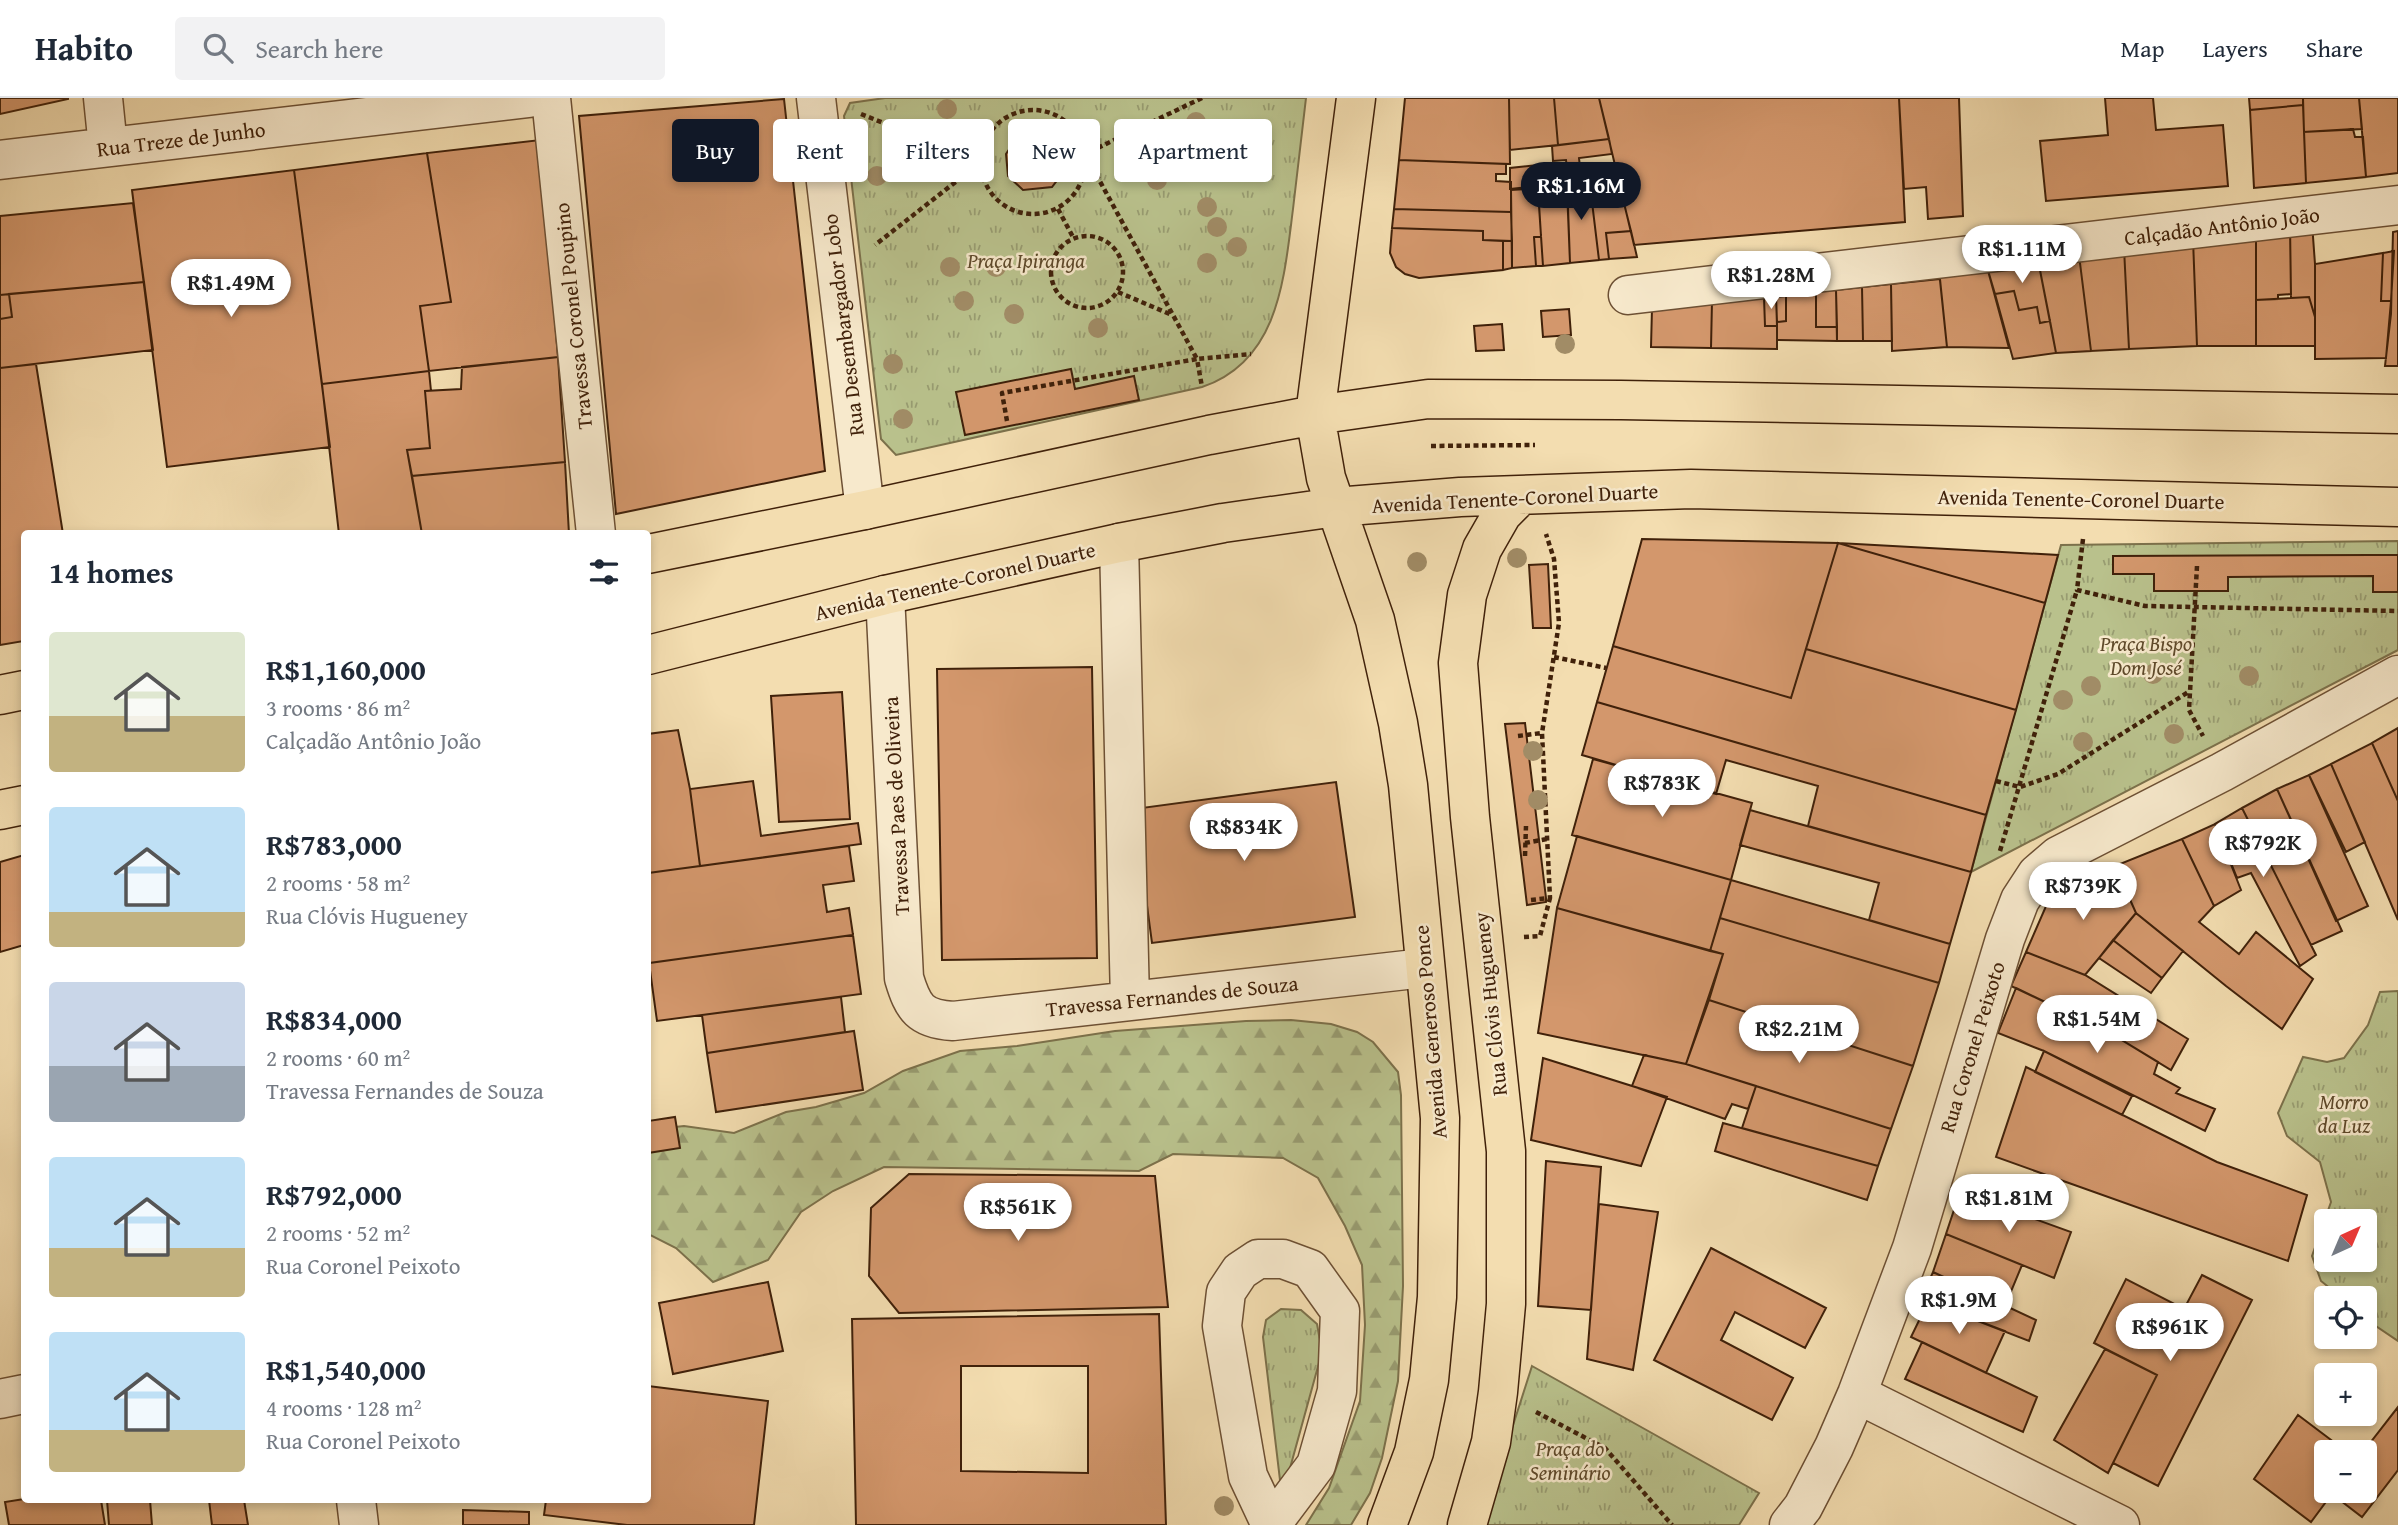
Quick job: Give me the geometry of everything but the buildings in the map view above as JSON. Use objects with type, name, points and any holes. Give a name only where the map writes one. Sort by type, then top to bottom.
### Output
[{"type":"main road","points":[[1315,415],[1356,98]]},
{"type":"main road","points":[[651,553],[1209,435],[1315,415],[1428,399],[1635,400],[2398,414]]},
{"type":"main road","name":"Avenida Generoso Ponce","points":[[1315,415],[1319,450],[1362,579],[1387,668],[1408,785],[1440,1118],[1437,1297],[1429,1380],[1414,1452],[1387,1525]]},
{"type":"main road","name":"Avenida Tenente-Coronel Duarte","points":[[651,654],[885,595],[1119,543],[1223,523],[1336,507],[1460,497],[1691,489],[2398,507]]},
{"type":"main road","name":"Rua Clóvis Hugueney","points":[[1467,1525],[1491,1442],[1497,1392],[1506,1304],[1506,1152],[1470,817],[1458,663],[1467,595],[1482,549],[1502,514],[1521,495]]},
{"type":"main road","points":[[0,695],[21,691]]},
{"type":"main road","points":[[0,810],[21,806]]},
{"type":"street","points":[[103,98],[108,147]]},
{"type":"street","name":"Rua Treze de Junho","points":[[0,160],[529,98]]},
{"type":"street","name":"Travessa Coronel Poupino","points":[[551,98],[596,530]]},
{"type":"street","name":"Rua Desembargador Lobo","points":[[816,98],[865,510]]},
{"type":"street","name":"Calçadão Antônio João","points":[[1628,295],[2398,205]]},
{"type":"street","points":[[1119,543],[1130,1001]]},
{"type":"street","name":"Travessa Paes de Oliveira","points":[[885,595],[904,978],[910,998],[921,1012]]},
{"type":"street","name":"Rua Coronel Peixoto","points":[[1789,1525],[1803,1507],[1828,1459],[1857,1394],[1912,1248],[2005,939],[2020,900],[2037,874],[2058,856],[2222,772],[2398,675]]},
{"type":"street","name":"Travessa Fernandes de Souza","points":[[921,1012],[934,1020],[953,1021],[1424,968]]},
{"type":"street","points":[[1258,1259],[1283,1259],[1310,1269],[1340,1311],[1338,1391],[1316,1465],[1271,1525],[1248,1476],[1222,1326],[1226,1292],[1240,1270],[1258,1259]]},
{"type":"street","points":[[1857,1394],[2120,1525]]},
{"type":"street","points":[[0,1399],[21,1395]]},
{"type":"street","points":[[356,1503],[359,1525]]},
{"type":"path","points":[[1100,146],[1202,98]]},
{"type":"path","points":[[994,127],[1007,117],[1023,111],[1042,110],[1061,119]]},
{"type":"path","points":[[859,114],[882,123]]},
{"type":"path","points":[[872,247],[955,182]]},
{"type":"path","points":[[985,182],[993,195],[1007,207],[1024,213],[1042,214],[1058,209],[1071,199],[1081,182]]},
{"type":"path","points":[[1099,182],[1196,359],[1202,387]]},
{"type":"path","points":[[1058,209],[1074,239]]},
{"type":"path","points":[[1090,236],[1113,247],[1120,257],[1123,269],[1123,281],[1118,292],[1109,302],[1098,307],[1086,309],[1065,301],[1052,282],[1053,259],[1059,249],[1074,239],[1090,236]]},
{"type":"path","points":[[1118,292],[1173,315]]},
{"type":"path","points":[[1007,421],[1002,393],[1196,359],[1251,354]]},
{"type":"path","points":[[1431,446],[1540,445]]},
{"type":"path","points":[[2020,900],[1998,857],[2077,590],[2088,499]]},
{"type":"path","points":[[1531,900],[1550,898],[1542,733],[1559,623],[1554,559],[1544,526]]},
{"type":"path","points":[[2197,566],[2189,710],[2222,772]]},
{"type":"path","points":[[2077,590],[2145,606],[2398,611]]},
{"type":"path","points":[[1553,657],[1606,668]]},
{"type":"path","points":[[1996,781],[2020,787],[2058,774],[2190,691]]},
{"type":"path","points":[[1518,736],[1542,733]]},
{"type":"path","points":[[1525,856],[1526,826]]},
{"type":"path","points":[[1525,843],[1547,839]]},
{"type":"path","points":[[1497,1392],[1605,1448],[1672,1525]]},
{"type":"green space","name":"Praça Ipiranga","points":[[885,98],[1306,98],[1286,263],[1273,314],[1262,338],[1247,358],[1228,375],[1202,387],[896,455],[881,439],[852,182],[868,182],[868,119],[844,119],[850,103]]},
{"type":"green space","name":"Praça Bispo Dom José","points":[[2398,541],[2398,650],[1971,872],[2061,545]]},
{"type":"green space","name":"Morro da Luz","points":[[2398,991],[2398,1341],[2377,1327],[2377,1286],[2327,1286],[2321,1281],[2318,1272],[2377,1272],[2377,1209],[2329,1209],[2331,1202],[2320,1162],[2287,1136],[2278,1113],[2303,1057],[2327,1062],[2344,1058],[2368,1025],[2380,992]]},
{"type":"green space","points":[[1291,1020],[1331,1024],[1357,1032],[1373,1042],[1398,1072],[1401,1095],[1403,1286],[1398,1381],[1382,1458],[1370,1493],[1351,1525],[1306,1525],[1329,1488],[1360,1401],[1365,1325],[1362,1265],[1345,1226],[1318,1178],[1283,1158],[1173,1154],[1139,1171],[884,1167],[833,1191],[801,1212],[768,1260],[713,1282],[676,1248],[651,1236],[651,1130],[684,1126],[734,1133],[786,1112],[816,1107],[864,1093],[903,1071],[960,1051],[1017,1046],[1115,1031]]},
{"type":"green space","points":[[1281,1309],[1301,1310],[1317,1324],[1322,1352],[1287,1479],[1280,1480],[1263,1337],[1266,1320]]},
{"type":"green space","name":"Praça do Seminário","points":[[1532,1366],[1759,1493],[1739,1525],[1481,1525]]}]
